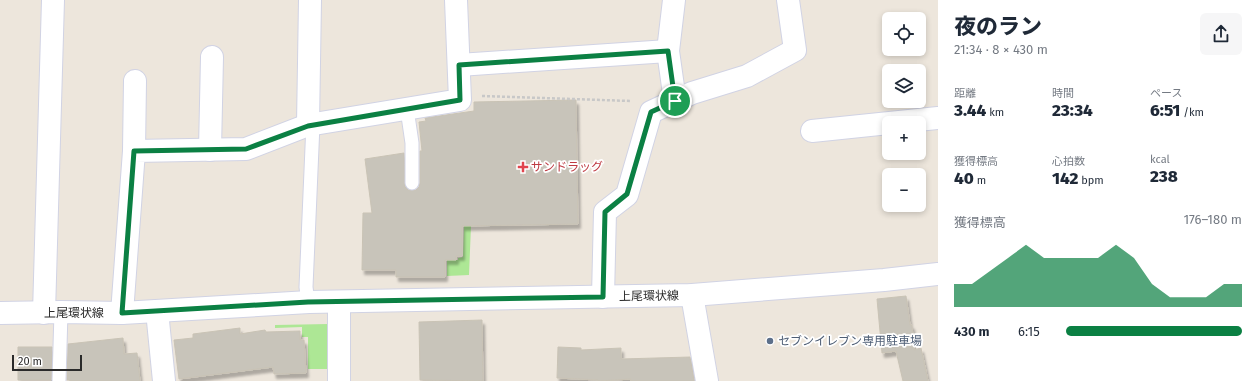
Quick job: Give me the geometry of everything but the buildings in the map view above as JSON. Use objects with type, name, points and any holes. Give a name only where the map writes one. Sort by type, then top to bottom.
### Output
[{"type":"street","points":[[52,312],[53,0]]},
{"type":"street","points":[[310,0],[311,125]]},
{"type":"street","points":[[134,151],[246,149],[311,125],[460,100],[456,0]]},
{"type":"street","points":[[666,105],[668,51],[674,0]]},
{"type":"street","points":[[603,297],[605,212],[627,194],[651,112],[692,93],[747,76],[794,50],[788,0]]},
{"type":"street","points":[[459,65],[668,51]]},
{"type":"street","points":[[210,150],[212,57]]},
{"type":"street","points":[[122,313],[134,151],[136,81]]},
{"type":"street","points":[[812,131],[938,118]]},
{"type":"street","name":"上尾環状線","points":[[0,313],[122,313],[308,302],[692,295],[884,280],[938,274]]},
{"type":"street","points":[[692,295],[707,381]]},
{"type":"street","points":[[339,302],[340,381]]},
{"type":"street","points":[[157,311],[164,381]]},
{"type":"lane","points":[[407,109],[412,143],[412,183]]},
{"type":"lane","points":[[308,302],[306,286],[311,125]]},
{"type":"lane","points":[[52,312],[59,381]]},
{"type":"path","points":[[460,96],[644,101],[666,105]]},
{"type":"green space","points":[[464,226],[471,226],[469,275],[447,276],[447,260],[458,260],[458,258],[463,257]]},
{"type":"green space","points":[[329,324],[329,369],[308,369],[308,337],[302,337],[302,327],[275,328],[275,325]]},
{"type":"place","name":"サンドラッグ","points":[[523,167]]},
{"type":"place","name":"セブンイレブン専用駐車場","points":[[770,341]]},
{"type":"route","points":[[668,51],[675,101],[651,112],[627,194],[605,212],[603,297],[308,302],[122,313],[134,151],[246,149],[308,126],[460,100],[459,65],[668,51]]}]
